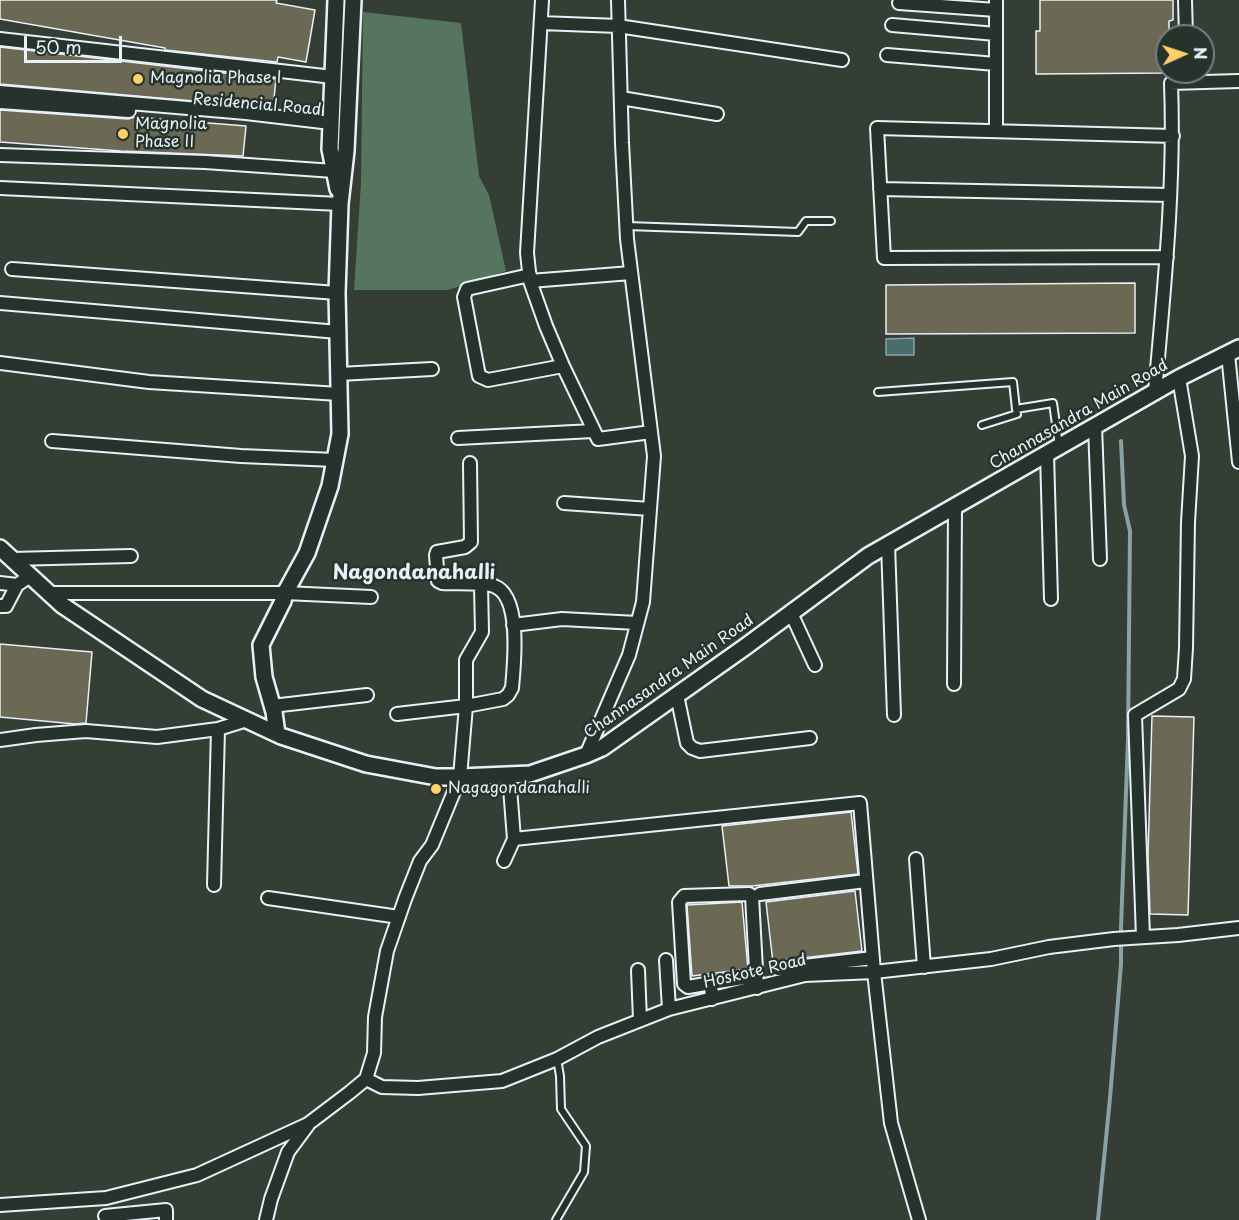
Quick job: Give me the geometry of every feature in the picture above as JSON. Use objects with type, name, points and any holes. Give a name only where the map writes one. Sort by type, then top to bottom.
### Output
[{"type":"street","points":[[336,0],[330,149],[340,204]]},
{"type":"street","points":[[277,734],[264,677],[261,645],[306,553],[330,486],[340,434],[337,293],[340,204],[346,151],[353,0]]},
{"type":"street","points":[[542,0],[527,253],[530,278],[563,366],[598,440],[651,432]]},
{"type":"street","points":[[586,755],[629,655],[643,602],[654,456],[627,226],[618,0]]},
{"type":"street","points":[[1185,0],[1186,24]]},
{"type":"street","points":[[899,3],[996,5],[996,131]]},
{"type":"street","points":[[541,23],[618,26],[842,60]]},
{"type":"street","points":[[892,25],[996,34]]},
{"type":"street","points":[[0,39],[333,77]]},
{"type":"street","points":[[887,55],[996,64]]},
{"type":"street","points":[[1215,79],[1239,79]]},
{"type":"street","points":[[1155,392],[1167,258],[1173,136],[1171,84]]},
{"type":"street","points":[[0,92],[246,113],[331,125]]},
{"type":"street","points":[[621,98],[717,114]]},
{"type":"street","name":"Residencial Road","points":[[0,102],[331,125]]},
{"type":"street","points":[[1167,258],[884,258],[877,128],[1173,136]]},
{"type":"street","points":[[0,155],[205,162],[334,171]]},
{"type":"street","points":[[0,188],[340,204]]},
{"type":"street","points":[[880,189],[1170,195]]},
{"type":"street","points":[[12,269],[337,293]]},
{"type":"street","points":[[563,366],[488,380],[479,376],[464,297],[467,289],[530,278],[631,273]]},
{"type":"street","points":[[0,303],[338,332]]},
{"type":"street","points":[[1234,351],[1239,462]]},
{"type":"street","name":"Channasandra Main Road","points":[[5,554],[62,605],[202,699],[277,734],[366,764],[436,777],[530,774],[602,748],[868,556],[1179,378],[1234,351]]},
{"type":"street","points":[[0,363],[116,379],[339,394]]},
{"type":"street","points":[[339,374],[432,369]]},
{"type":"street","points":[[1143,937],[1135,715],[1179,689],[1184,679],[1186,648],[1188,522],[1192,456],[1179,378]]},
{"type":"street","points":[[1095,426],[1100,559]]},
{"type":"street","points":[[458,438],[593,431]]},
{"type":"street","points":[[52,441],[241,456],[335,460]]},
{"type":"street","points":[[1051,599],[1053,450]]},
{"type":"street","points":[[397,714],[503,699],[512,688],[515,635],[508,599],[502,590],[494,586],[438,581],[437,552],[465,547],[471,542],[470,463]]},
{"type":"street","points":[[564,503],[650,509]]},
{"type":"street","points":[[954,684],[955,506]]},
{"type":"street","points":[[888,544],[894,715]]},
{"type":"street","points":[[5,554],[132,556]]},
{"type":"street","points":[[0,606],[6,606],[17,585],[30,576]]},
{"type":"street","points":[[0,583],[17,585]]},
{"type":"street","points":[[0,1205],[106,1198],[197,1175],[309,1124],[350,1094],[366,1079],[374,1053],[375,1017],[387,951],[420,861],[432,845],[460,777],[466,706],[466,658],[479,638],[482,628],[481,585]]},
{"type":"street","points":[[49,593],[285,593],[371,597]]},
{"type":"street","points":[[792,613],[815,665]]},
{"type":"street","points":[[513,625],[562,620],[637,623]]},
{"type":"street","points":[[272,706],[367,695]]},
{"type":"street","points":[[677,695],[687,743],[692,748],[700,750],[810,738]]},
{"type":"street","points":[[0,740],[87,730],[157,737],[218,729],[247,720]]},
{"type":"street","points":[[214,885],[218,729]]},
{"type":"street","points":[[504,861],[514,839],[509,775]]},
{"type":"street","points":[[514,839],[860,803],[874,972],[891,1123],[919,1220]]},
{"type":"street","points":[[916,859],[924,967]]},
{"type":"street","points":[[760,894],[866,881]]},
{"type":"street","points":[[749,894],[752,896],[757,982],[711,983],[688,987],[684,984],[679,902],[684,896],[749,894]]},
{"type":"street","points":[[268,898],[399,916]]},
{"type":"street","name":"Hoskote Road","points":[[366,1079],[382,1088],[418,1088],[502,1081],[557,1059],[598,1037],[640,1020],[669,1009],[712,999],[757,982],[805,975],[924,967],[992,959],[1049,947],[1239,928]]},
{"type":"street","points":[[778,969],[873,958]]},
{"type":"street","points":[[666,960],[669,1009]]},
{"type":"street","points":[[638,970],[640,1020]]},
{"type":"street","points":[[711,983],[712,999]]},
{"type":"street","points":[[266,1220],[288,1152],[309,1124]]},
{"type":"street","points":[[106,1198],[105,1218],[166,1210],[166,1220]]},
{"type":"lane","points":[[627,226],[798,232],[806,221],[831,221]]},
{"type":"lane","points":[[878,392],[1013,382],[1017,414],[982,425]]},
{"type":"lane","points":[[1016,408],[1053,403],[1053,450]]},
{"type":"lane","points":[[556,1220],[584,1172],[586,1146],[561,1109],[557,1059]]},
{"type":"green space","points":[[363,12],[461,23],[479,176],[489,195],[506,271],[448,290],[354,290],[361,183]]},
{"type":"water","points":[[914,338],[914,355],[886,355],[886,339]]},
{"type":"building","points":[[0,0],[277,0],[276,3],[315,10],[306,62],[278,57],[277,62],[165,50],[165,48],[0,19]]},
{"type":"building","points":[[1040,0],[1173,0],[1173,20],[1169,21],[1169,24],[1155,24],[1155,73],[1036,74],[1036,31],[1040,31]]},
{"type":"building","name":"Magnolia Phase I","points":[[0,47],[276,79],[273,108],[0,84]]},
{"type":"building","name":"Magnolia Phase II","points":[[0,110],[246,126],[243,156],[121,151],[0,142]]},
{"type":"building","points":[[1135,283],[1135,333],[886,334],[886,285]]},
{"type":"building","points":[[0,644],[92,652],[86,723],[0,717]]},
{"type":"building","points":[[1152,716],[1194,717],[1188,915],[1150,914],[1148,855]]},
{"type":"building","points":[[851,812],[858,874],[752,886],[729,886],[722,826]]},
{"type":"building","points":[[855,891],[862,951],[773,963],[766,902]]},
{"type":"building","points":[[742,902],[748,969],[692,976],[687,905]]},
{"type":"waterway","points":[[1098,1220],[1121,964],[1128,739],[1130,531],[1124,505],[1121,441]]},
{"type":"place","name":"Magnolia Phase I","points":[[138,79]]},
{"type":"place","name":"Magnolia Phase II","points":[[123,134]]},
{"type":"place","name":"Nagagondanahalli","points":[[436,789]]},
{"type":"district","name":"Nagondanahalli","points":[[414,573]]}]
